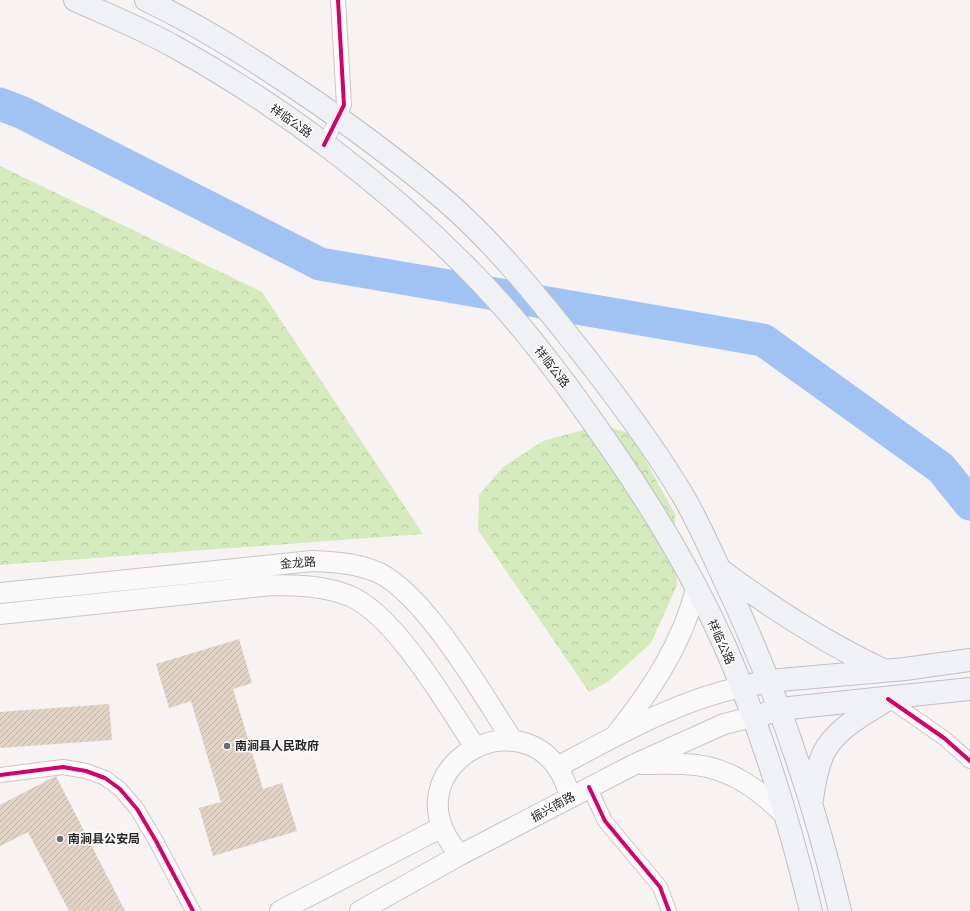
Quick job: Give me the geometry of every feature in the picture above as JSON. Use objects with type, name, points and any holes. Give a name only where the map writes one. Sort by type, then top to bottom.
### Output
[{"type":"highway","name":"祥临公路","points":[[75,0],[174,46],[258,98],[324,145],[378,187],[420,223],[486,288],[568,386],[644,497],[685,567],[724,643],[772,770],[798,860],[810,911]]},
{"type":"highway","points":[[146,0],[188,20],[275,74],[339,118],[397,161],[448,203],[499,254],[569,336],[617,400],[682,494],[719,568],[749,632],[799,761],[826,853],[840,911]]},
{"type":"highway","points":[[719,568],[762,601],[796,623],[855,657],[884,671]]},
{"type":"highway","points":[[741,687],[769,681],[884,671],[970,660]]},
{"type":"highway","points":[[752,717],[780,709],[888,699],[970,689]]},
{"type":"highway","points":[[811,802],[819,765],[829,744],[846,727],[888,699]]},
{"type":"main road","name":"金龙路","points":[[0,593],[312,561],[340,563],[373,570],[390,580],[425,613],[513,741]]},
{"type":"main road","name":"金龙路","points":[[0,614],[272,585],[315,586],[337,592],[351,597],[370,610],[402,642],[418,662],[475,747]]},
{"type":"main road","points":[[614,737],[646,696],[670,657],[683,630],[696,589]]},
{"type":"main road","points":[[557,767],[614,737],[711,694],[741,687]]},
{"type":"main road","name":"振兴南路","points":[[360,911],[460,855],[525,823],[570,797],[635,764],[724,724],[752,717]]},
{"type":"main road","points":[[460,855],[451,846],[442,828],[438,810],[442,784],[455,762],[475,747],[489,742],[513,741],[529,745],[541,752],[557,767],[566,784],[570,797]]},
{"type":"main road","points":[[635,764],[696,764],[723,771],[755,788],[785,815]]},
{"type":"main road","points":[[280,911],[442,828]]},
{"type":"street","points":[[324,145],[339,118],[344,105],[338,0]]},
{"type":"street","points":[[888,699],[944,738],[970,761]]},
{"type":"street","points":[[0,775],[63,767],[86,771],[104,778],[120,789],[136,809],[156,842],[192,911]]},
{"type":"street","points":[[589,787],[605,821],[660,888],[669,911]]},
{"type":"green space","points":[[0,166],[262,292],[423,534],[0,565]]},
{"type":"green space","points":[[601,425],[631,434],[675,514],[677,585],[651,643],[609,681],[589,692],[478,530],[479,495],[503,467],[543,441]]},
{"type":"building","name":"南涧县人民政府","points":[[239,639],[252,683],[233,689],[263,789],[282,783],[297,831],[213,856],[199,808],[221,802],[191,701],[169,708],[156,664]]},
{"type":"building","points":[[109,704],[112,740],[0,748],[0,712]]},
{"type":"building","name":"南涧县公安局","points":[[56,776],[125,911],[69,911],[28,832],[0,846],[0,805]]},
{"type":"waterway","points":[[0,104],[23,113],[320,264],[763,340],[941,468],[970,504]]},
{"type":"cycle path","points":[[324,145],[344,105],[338,0]]},
{"type":"cycle path","points":[[888,699],[944,738],[970,761]]},
{"type":"cycle path","points":[[0,775],[63,767],[86,771],[105,778],[120,789],[137,809],[156,841],[193,911]]},
{"type":"cycle path","points":[[589,787],[605,821],[660,887],[669,911]]},
{"type":"place","name":"南涧县人民政府","points":[[227,746]]},
{"type":"place","name":"南涧县公安局","points":[[60,839]]}]
